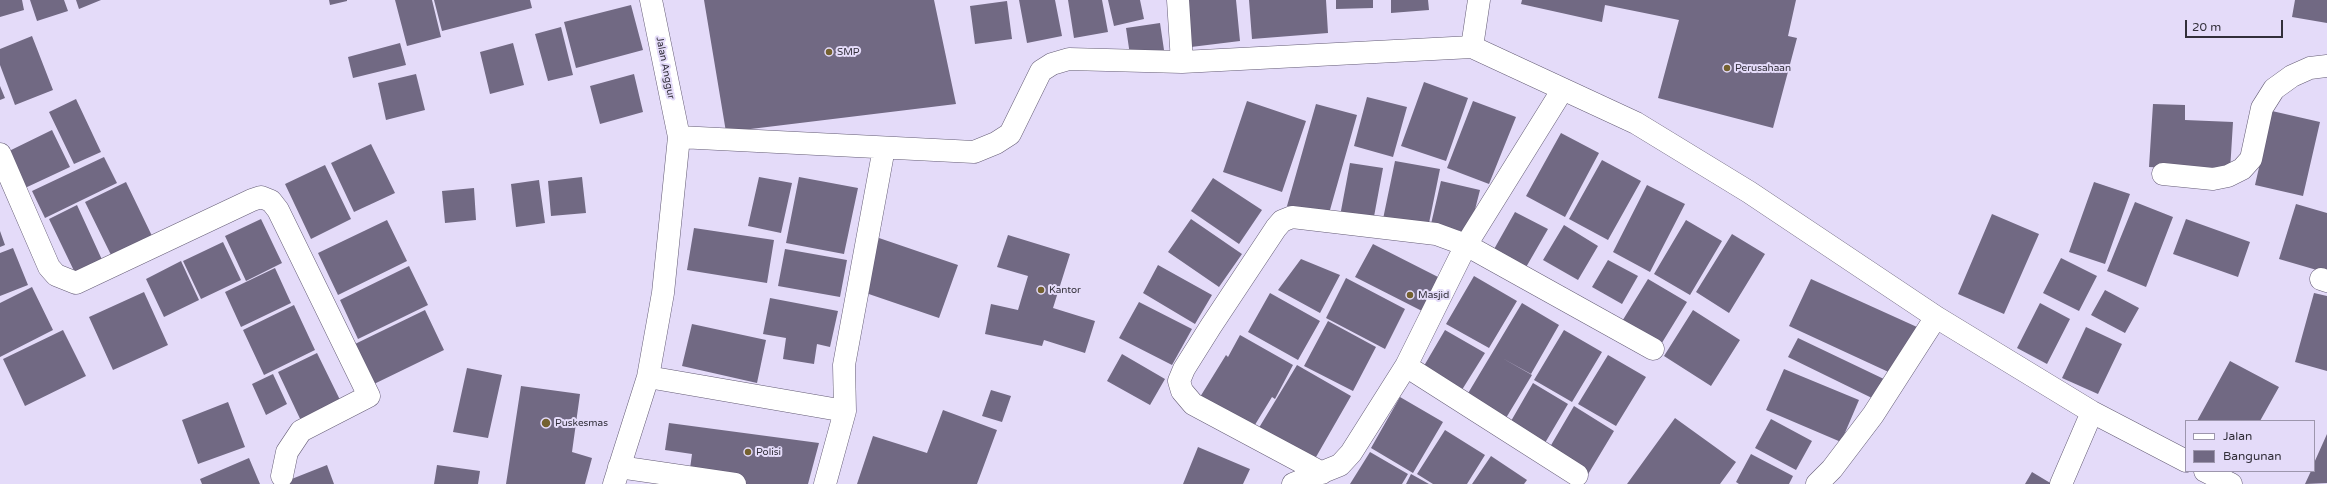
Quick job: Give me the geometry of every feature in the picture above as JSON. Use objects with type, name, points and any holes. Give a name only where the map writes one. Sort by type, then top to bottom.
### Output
[{"type":"street","name":"Jalan Anggur","points":[[616,475],[648,377],[663,293],[678,137],[651,0]]},
{"type":"street","points":[[1178,0],[1182,62]]},
{"type":"street","points":[[1472,47],[1480,0]]},
{"type":"street","points":[[678,137],[974,152],[996,143],[1010,134],[1041,71],[1052,64],[1068,59],[1182,62],[1472,47],[1636,123],[1749,192],[1936,317],[2092,412],[2185,460]]},
{"type":"street","points":[[2163,174],[2213,178],[2228,176],[2242,169],[2251,159],[2262,108],[2274,88],[2292,76],[2310,68],[2327,66]]},
{"type":"street","points":[[1563,89],[1466,245],[1406,366],[1351,453],[1340,465],[1312,479],[1193,404],[1182,391],[1179,381],[1184,369],[1211,326],[1276,228],[1292,217],[1413,229],[1436,234],[1466,245],[1653,349]]},
{"type":"street","points":[[825,484],[845,411],[844,365],[884,148]]},
{"type":"street","points":[[0,154],[49,267],[56,275],[76,283],[92,278],[252,200],[261,197],[270,202],[278,210],[369,396],[301,431],[287,452],[282,476]]},
{"type":"street","points":[[1817,484],[1832,469],[1873,415],[1936,317]]},
{"type":"street","points":[[1406,366],[1577,475]]},
{"type":"street","points":[[648,377],[845,411]]},
{"type":"street","points":[[2061,484],[2092,412]]},
{"type":"street","points":[[2207,472],[2231,484]]},
{"type":"street","points":[[616,475],[735,484]]},
{"type":"building","points":[[0,0],[22,0],[24,10],[0,17]]},
{"type":"building","points":[[30,0],[64,0],[68,11],[37,21]]},
{"type":"building","points":[[76,0],[101,0],[79,9]]},
{"type":"building","points":[[329,0],[347,0],[347,1],[330,5]]},
{"type":"building","points":[[395,0],[432,0],[441,37],[407,46]]},
{"type":"building","points":[[434,0],[530,0],[532,8],[442,31]]},
{"type":"building","name":"SMP","points":[[704,0],[934,0],[956,104],[726,132]]},
{"type":"building","points":[[1019,0],[1055,0],[1062,36],[1027,43]]},
{"type":"building","points":[[1068,0],[1102,0],[1108,32],[1074,38]]},
{"type":"building","points":[[1108,0],[1140,0],[1144,19],[1114,26]]},
{"type":"building","points":[[1186,0],[1236,0],[1240,41],[1191,47]]},
{"type":"building","points":[[1249,0],[1326,0],[1328,33],[1252,39]]},
{"type":"building","points":[[1336,0],[1373,0],[1373,8],[1336,9]]},
{"type":"building","points":[[1391,0],[1428,0],[1429,10],[1391,13]]},
{"type":"building","name":"Perusahaan","points":[[1522,0],[1796,0],[1788,36],[1797,38],[1773,128],[1658,98],[1679,20],[1605,5],[1602,22],[1521,4]]},
{"type":"building","points":[[2295,0],[2327,0],[2327,23],[2292,17]]},
{"type":"building","points":[[1007,1],[1012,39],[975,44],[970,6]]},
{"type":"building","points":[[631,5],[643,50],[576,68],[564,22]]},
{"type":"building","points":[[1160,23],[1164,50],[1130,55],[1126,28]]},
{"type":"building","points":[[561,27],[573,75],[548,81],[535,34]]},
{"type":"building","points":[[32,36],[53,90],[15,105],[0,65],[0,49]]},
{"type":"building","points":[[400,43],[406,65],[353,78],[348,57]]},
{"type":"building","points":[[513,43],[524,85],[490,94],[480,52]]},
{"type":"building","points":[[416,74],[425,110],[386,120],[378,83]]},
{"type":"building","points":[[634,74],[643,112],[600,124],[590,86]]},
{"type":"building","points":[[1424,82],[1468,98],[1446,161],[1401,146]]},
{"type":"building","points":[[0,86],[5,98],[0,100]]},
{"type":"building","points":[[1367,97],[1407,107],[1393,157],[1354,146]]},
{"type":"building","points":[[76,99],[101,152],[74,164],[49,112]]},
{"type":"building","points":[[1247,101],[1306,121],[1282,192],[1223,172]]},
{"type":"building","points":[[1473,101],[1516,117],[1489,184],[1447,168]]},
{"type":"building","points":[[1316,104],[1357,115],[1328,217],[1287,206]]},
{"type":"building","points":[[2153,104],[2185,105],[2185,120],[2233,122],[2230,171],[2149,167]]},
{"type":"building","points":[[2272,111],[2320,122],[2303,196],[2255,185]]},
{"type":"building","points":[[52,130],[70,167],[25,188],[7,152]]},
{"type":"building","points":[[1561,133],[1599,153],[1565,217],[1526,196]]},
{"type":"building","points":[[371,144],[395,193],[354,212],[331,163]]},
{"type":"building","points":[[104,157],[117,183],[45,218],[32,191]]},
{"type":"building","points":[[1602,160],[1641,181],[1608,240],[1569,219]]},
{"type":"building","points":[[1395,161],[1440,169],[1428,228],[1383,219]]},
{"type":"building","points":[[1350,163],[1383,168],[1373,222],[1340,216]]},
{"type":"building","points":[[325,165],[351,219],[311,239],[285,184]]},
{"type":"building","points":[[582,177],[586,213],[551,216],[548,181]]},
{"type":"building","points":[[759,177],[792,183],[781,233],[748,226]]},
{"type":"building","points":[[799,177],[858,188],[844,254],[786,243]]},
{"type":"building","points":[[1213,178],[1262,210],[1239,244],[1191,211]]},
{"type":"building","points":[[539,180],[545,223],[516,227],[511,184]]},
{"type":"building","points":[[1441,181],[1480,190],[1469,233],[1431,224]]},
{"type":"building","points":[[126,182],[153,238],[112,257],[85,202]]},
{"type":"building","points":[[2094,182],[2130,194],[2105,264],[2069,252]]},
{"type":"building","points":[[1647,185],[1685,204],[1650,272],[1613,252]]},
{"type":"building","points":[[474,188],[476,220],[445,223],[442,191]]},
{"type":"building","points":[[2135,202],[2173,217],[2146,287],[2107,271]]},
{"type":"building","points":[[2296,204],[2327,213],[2327,273],[2279,259]]},
{"type":"building","points":[[77,205],[104,264],[77,277],[49,219]]},
{"type":"building","points":[[1515,212],[1548,229],[1525,269],[1493,251]]},
{"type":"building","points":[[1992,214],[2039,234],[2004,314],[1958,294]]},
{"type":"building","points":[[261,219],[282,263],[246,281],[225,236]]},
{"type":"building","points":[[1191,219],[1242,254],[1219,287],[1168,252]]},
{"type":"building","points":[[2186,219],[2250,242],[2238,277],[2173,254]]},
{"type":"building","points":[[387,220],[407,261],[338,295],[318,253]]},
{"type":"building","points":[[1686,220],[1722,241],[1690,295],[1654,274]]},
{"type":"building","points":[[1564,225],[1598,246],[1578,280],[1543,260]]},
{"type":"building","points":[[694,228],[774,240],[767,283],[687,270]]},
{"type":"building","points":[[0,231],[5,245],[0,247]]},
{"type":"building","points":[[1732,234],[1765,254],[1729,313],[1696,292]]},
{"type":"building","name":"Kantor","points":[[1008,235],[1070,254],[1053,308],[1095,321],[1085,353],[1044,340],[1042,346],[985,334],[991,304],[1018,310],[1028,276],[997,267]]},
{"type":"building","points":[[879,238],[958,265],[939,318],[860,291]]},
{"type":"building","points":[[223,242],[241,280],[201,299],[183,261]]},
{"type":"building","name":"Masjid","points":[[1373,244],[1440,278],[1422,311],[1355,277]]},
{"type":"building","points":[[13,248],[28,285],[0,296],[0,253]]},
{"type":"building","points":[[785,249],[847,260],[840,297],[778,286]]},
{"type":"building","points":[[2061,258],[2097,276],[2079,311],[2043,293]]},
{"type":"building","points":[[1301,259],[1340,275],[1320,313],[1278,290]]},
{"type":"building","points":[[1608,260],[1638,276],[1622,304],[1592,287]]},
{"type":"building","points":[[181,261],[199,300],[164,317],[146,279]]},
{"type":"building","points":[[1158,265],[1212,295],[1195,324],[1143,293]]},
{"type":"building","points":[[409,266],[428,305],[358,339],[340,300]]},
{"type":"building","points":[[275,268],[291,303],[241,327],[225,292]]},
{"type":"building","points":[[1474,276],[1517,301],[1489,348],[1446,324]]},
{"type":"building","points":[[1346,278],[1405,309],[1385,349],[1326,318]]},
{"type":"building","points":[[1648,279],[1687,302],[1660,346],[1621,323]]},
{"type":"building","points":[[1811,279],[1917,327],[1895,375],[1789,326]]},
{"type":"building","points":[[32,287],[53,330],[0,357],[0,303]]},
{"type":"building","points":[[2105,290],[2139,308],[2125,333],[2091,315]]},
{"type":"building","points":[[144,292],[168,345],[113,370],[89,317]]},
{"type":"building","points":[[1270,293],[1320,321],[1298,360],[1248,332]]},
{"type":"building","points":[[2314,293],[2327,296],[2327,371],[2295,362]]},
{"type":"building","points":[[770,298],[838,311],[830,347],[817,344],[814,364],[783,359],[786,338],[763,334]]},
{"type":"building","points":[[1139,302],[1192,329],[1172,365],[1119,338]]},
{"type":"building","points":[[1522,303],[1559,325],[1531,374],[1502,358],[1532,375],[1503,423],[1464,400]]},
{"type":"building","points":[[2040,303],[2070,319],[2047,364],[2017,348]]},
{"type":"building","points":[[294,305],[315,350],[264,375],[243,330]]},
{"type":"building","points":[[425,310],[444,350],[374,384],[355,344]]},
{"type":"building","points":[[1693,310],[1740,340],[1711,386],[1664,356]]},
{"type":"building","points":[[1328,321],[1376,347],[1353,391],[1304,366]]},
{"type":"building","points":[[692,324],[766,340],[757,383],[682,366]]},
{"type":"building","points":[[2086,327],[2122,344],[2098,394],[2062,378]]},
{"type":"building","points":[[63,330],[86,376],[25,406],[3,359]]},
{"type":"building","points":[[1445,330],[1485,353],[1460,393],[1421,371]]},
{"type":"building","points":[[1564,330],[1602,352],[1572,402],[1534,380]]},
{"type":"building","points":[[1240,335],[1293,365],[1275,399],[1272,397],[1253,428],[1200,397],[1226,355],[1228,357]]},
{"type":"building","points":[[1798,338],[1886,380],[1876,400],[1788,357]]},
{"type":"building","points":[[317,353],[343,406],[303,425],[278,372]]},
{"type":"building","points":[[1122,354],[1165,379],[1150,405],[1107,381]]},
{"type":"building","points":[[1608,355],[1646,377],[1616,426],[1578,404]]},
{"type":"building","points":[[2230,361],[2279,387],[2261,420],[2198,420]]},
{"type":"building","points":[[1297,365],[1351,396],[1312,464],[1257,431]]},
{"type":"building","points":[[467,368],[502,375],[488,438],[453,432]]},
{"type":"building","points":[[1784,369],[1859,400],[1841,442],[1766,410]]},
{"type":"building","points":[[273,374],[287,404],[266,415],[252,384]]},
{"type":"building","points":[[1533,383],[1568,404],[1542,448],[1507,428]]},
{"type":"building","name":"Puskesmas","points":[[521,386],[580,394],[572,452],[592,458],[585,484],[506,484]]},
{"type":"building","points":[[991,390],[1011,396],[1002,422],[982,416]]},
{"type":"building","points":[[1400,397],[1443,422],[1413,473],[1371,448]]},
{"type":"building","points":[[228,402],[245,447],[198,464],[182,420]]},
{"type":"building","points":[[1574,406],[1614,431],[1587,476],[1547,452]]},
{"type":"building","points":[[943,410],[997,430],[977,484],[857,484],[873,436],[927,453]]},
{"type":"building","points":[[1675,418],[1736,462],[1720,484],[1627,484]]},
{"type":"building","points":[[1771,419],[1812,441],[1796,470],[1755,448]]},
{"type":"building","name":"Polisi","points":[[669,423],[819,443],[808,484],[739,484],[689,476],[692,454],[665,450]]},
{"type":"building","points":[[1445,430],[1485,455],[1467,484],[1433,484],[1417,474]]},
{"type":"building","points":[[2327,434],[2327,483],[2305,484],[2311,472],[2315,472],[2315,461]]},
{"type":"building","points":[[1198,447],[1250,469],[1243,484],[1183,484]]},
{"type":"building","points":[[1370,452],[1408,474],[1402,484],[1350,484]]},
{"type":"building","points":[[1751,454],[1793,476],[1789,484],[1739,484],[1736,482]]},
{"type":"building","points":[[1491,456],[1527,480],[1524,484],[1472,484]]},
{"type":"building","points":[[249,458],[260,484],[202,484],[200,479]]},
{"type":"building","points":[[327,465],[334,484],[279,484]]},
{"type":"building","points":[[437,465],[480,471],[478,484],[434,484]]},
{"type":"building","points":[[2032,472],[2052,484],[2025,484]]},
{"type":"building","points":[[1411,474],[1429,484],[1406,484]]},
{"type":"place","name":"SMP","points":[[829,52]]},
{"type":"place","name":"Perusahaan","points":[[1727,68]]},
{"type":"place","name":"Kantor","points":[[1041,290]]},
{"type":"place","name":"Masjid","points":[[1410,295]]},
{"type":"place","name":"Puskesmas","points":[[546,423]]},
{"type":"place","name":"Polisi","points":[[748,452]]}]
